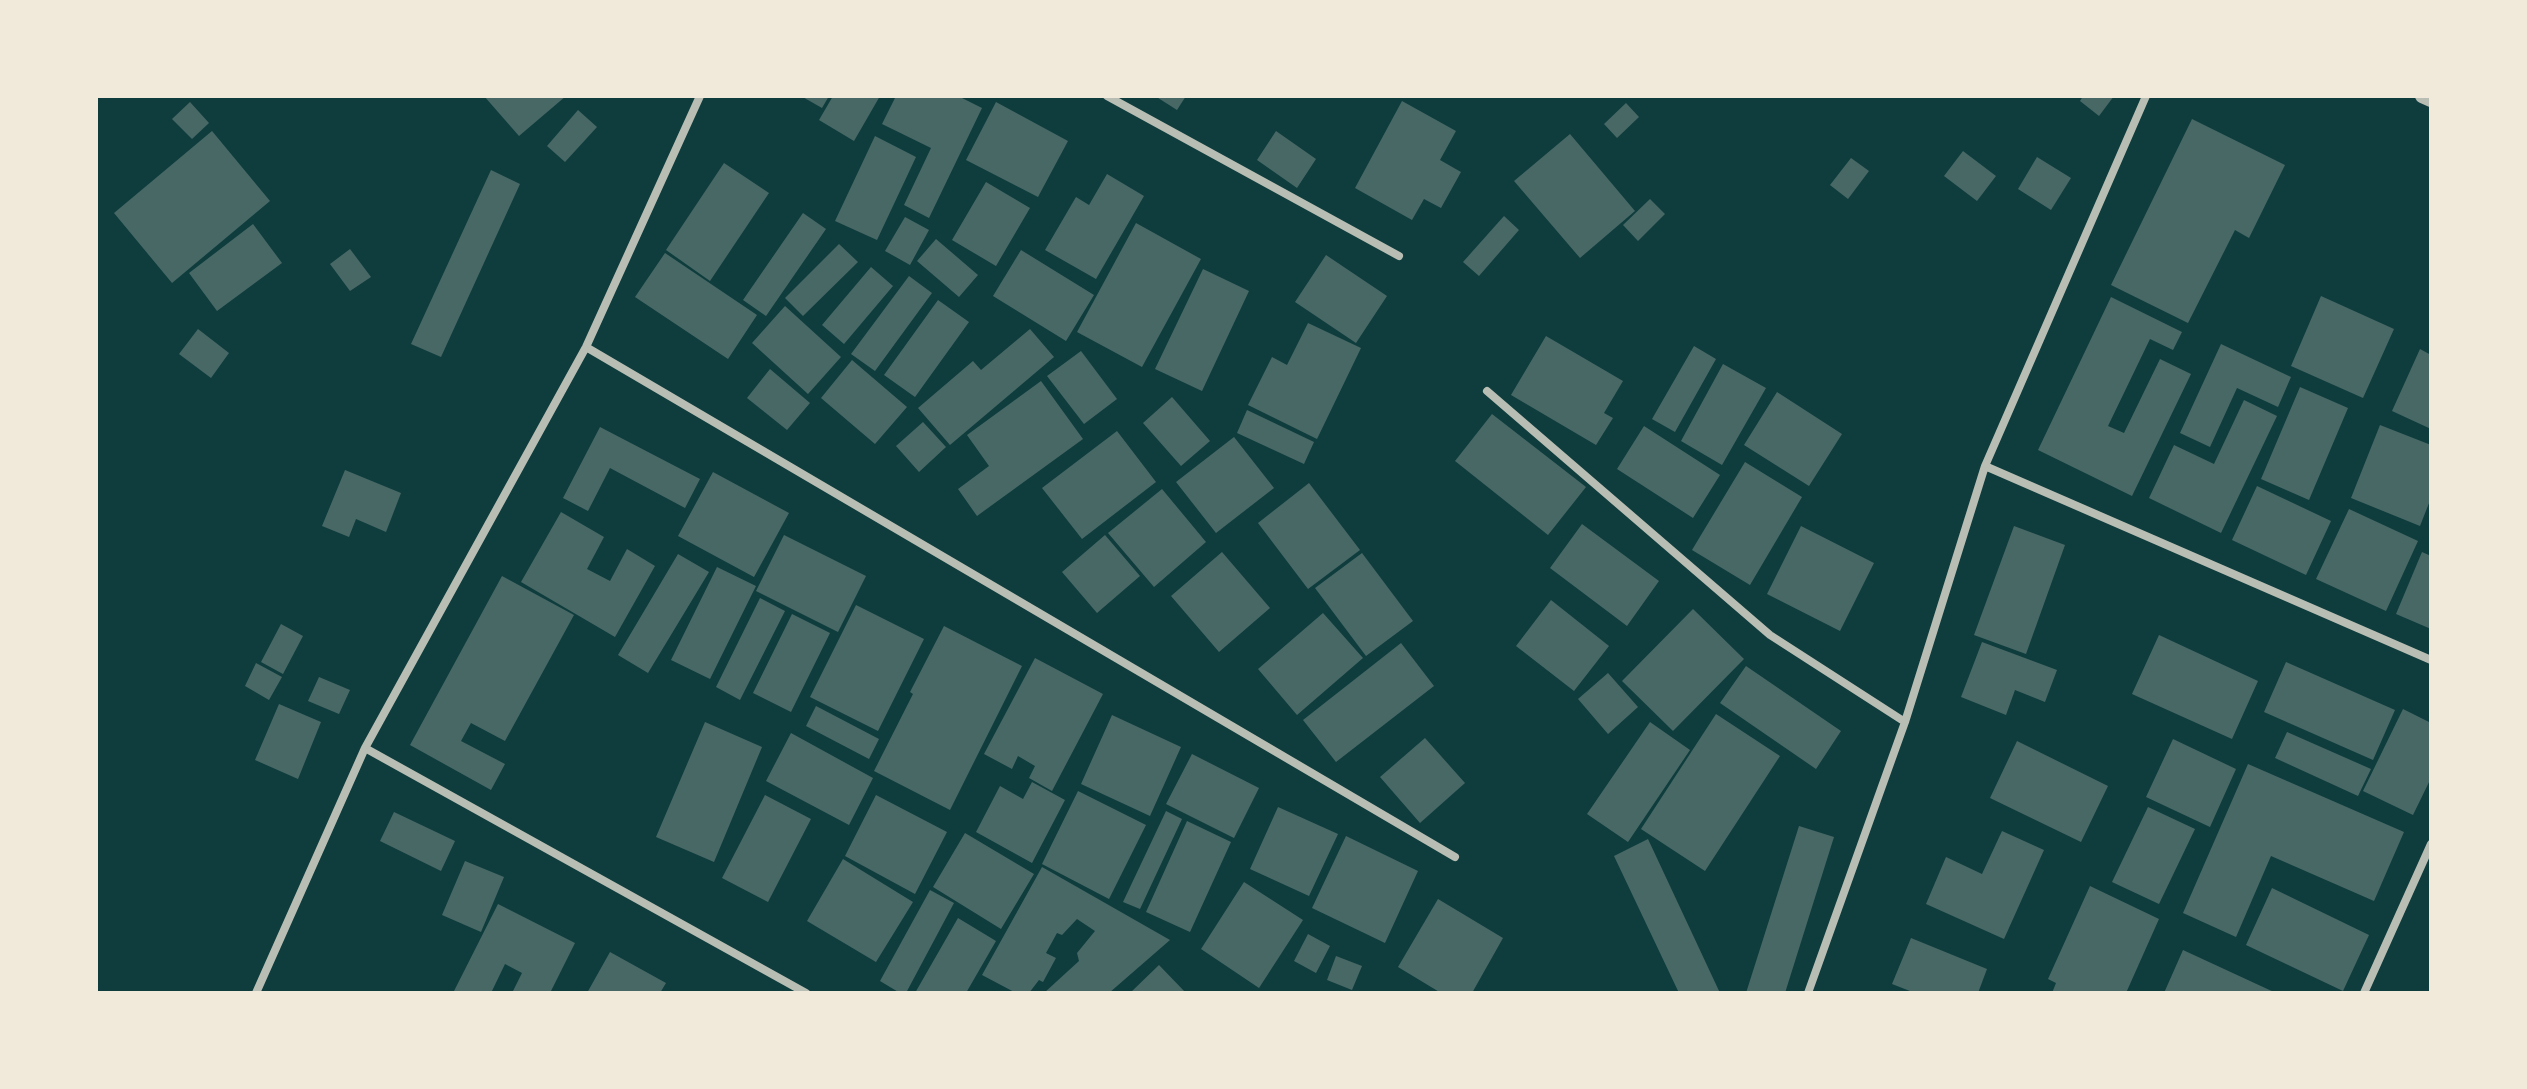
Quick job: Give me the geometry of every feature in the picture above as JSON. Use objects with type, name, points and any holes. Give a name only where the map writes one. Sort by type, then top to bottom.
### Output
[{"type":"street","points":[[256,993],[365,748],[586,347],[700,96]]},
{"type":"street","points":[[1107,96],[1399,256]]},
{"type":"street","points":[[1808,993],[1905,722],[1985,466],[2146,96]]},
{"type":"street","points":[[2422,96],[2431,100]]},
{"type":"street","points":[[586,347],[1455,857]]},
{"type":"street","points":[[1487,391],[1770,635],[1905,722]]},
{"type":"street","points":[[1985,466],[2431,660]]},
{"type":"street","points":[[365,748],[806,993]]},
{"type":"street","points":[[2364,993],[2431,844]]},
{"type":"building","points":[[484,96],[566,96],[519,136]]},
{"type":"building","points":[[801,96],[829,96],[822,108]]},
{"type":"building","points":[[833,96],[880,96],[854,141],[819,120]]},
{"type":"building","points":[[896,96],[958,96],[982,108],[929,218],[904,205],[931,148],[882,124]]},
{"type":"building","points":[[1155,96],[1186,96],[1177,110]]},
{"type":"building","points":[[2083,96],[2114,96],[2099,116],[2080,101]]},
{"type":"building","points":[[1402,101],[1456,131],[1440,160],[1461,172],[1441,208],[1424,199],[1412,220],[1355,188]]},
{"type":"building","points":[[190,102],[209,123],[192,139],[172,119]]},
{"type":"building","points":[[996,102],[1068,141],[1038,197],[966,160]]},
{"type":"building","points":[[1626,103],[1639,117],[1617,138],[1604,124]]},
{"type":"building","points":[[578,110],[597,127],[565,162],[547,146]]},
{"type":"building","points":[[2192,119],[2285,165],[2249,238],[2235,230],[2188,323],[2111,285]]},
{"type":"building","points":[[212,131],[270,201],[172,283],[114,213]]},
{"type":"building","points":[[1276,131],[1316,159],[1297,188],[1257,160]]},
{"type":"building","points":[[1570,134],[1635,211],[1580,258],[1514,181]]},
{"type":"building","points":[[875,136],[916,157],[877,240],[835,221]]},
{"type":"building","points":[[1963,151],[1996,176],[1977,201],[1944,176]]},
{"type":"building","points":[[2037,157],[2071,178],[2051,210],[2018,189]]},
{"type":"building","points":[[1851,158],[1869,171],[1848,199],[1830,185]]},
{"type":"building","points":[[724,163],[769,193],[710,281],[666,250]]},
{"type":"building","points":[[491,170],[520,184],[441,357],[411,344]]},
{"type":"building","points":[[1107,174],[1144,196],[1096,279],[1045,250],[1076,197],[1089,205]]},
{"type":"building","points":[[986,182],[1030,208],[996,266],[952,240]]},
{"type":"building","points":[[1650,199],[1665,214],[1638,241],[1623,225]]},
{"type":"building","points":[[803,213],[826,229],[766,316],[743,300]]},
{"type":"building","points":[[1504,216],[1519,230],[1479,276],[1463,262]]},
{"type":"building","points":[[905,217],[929,230],[910,265],[885,251]]},
{"type":"building","points":[[1136,223],[1201,259],[1142,367],[1077,332]]},
{"type":"building","points":[[253,224],[282,263],[217,311],[189,273]]},
{"type":"building","points":[[936,239],[978,275],[959,297],[917,261]]},
{"type":"building","points":[[839,244],[858,262],[803,316],[785,298]]},
{"type":"building","points":[[350,249],[371,277],[350,291],[330,264]]},
{"type":"building","points":[[1021,250],[1094,295],[1066,341],[993,296]]},
{"type":"building","points":[[665,253],[757,315],[728,359],[635,297]]},
{"type":"building","points":[[1326,255],[1387,296],[1356,343],[1295,302]]},
{"type":"building","points":[[871,267],[893,286],[844,344],[822,325]]},
{"type":"building","points":[[1203,269],[1249,291],[1202,391],[1155,369]]},
{"type":"building","points":[[909,276],[932,293],[875,371],[851,354]]},
{"type":"building","points":[[2321,296],[2394,329],[2363,398],[2291,366]]},
{"type":"building","points":[[2111,297],[2182,332],[2173,350],[2150,339],[2108,426],[2124,433],[2160,359],[2191,374],[2132,496],[2038,450]]},
{"type":"building","points":[[938,300],[969,322],[915,397],[884,375]]},
{"type":"building","points":[[785,306],[841,357],[808,394],[752,343]]},
{"type":"building","points":[[1308,323],[1361,348],[1317,439],[1248,405],[1272,357],[1287,365]]},
{"type":"building","points":[[198,329],[229,353],[211,378],[179,354]]},
{"type":"building","points":[[1030,329],[1054,357],[950,445],[918,408],[973,361],[981,370]]},
{"type":"building","points":[[1546,336],[1623,381],[1604,413],[1613,418],[1596,445],[1511,395]]},
{"type":"building","points":[[2221,344],[2291,377],[2278,407],[2237,388],[2210,447],[2180,433]]},
{"type":"building","points":[[1694,346],[1716,359],[1675,432],[1652,419]]},
{"type":"building","points":[[2420,349],[2431,355],[2431,429],[2392,411]]},
{"type":"building","points":[[1081,351],[1117,399],[1084,424],[1047,376]]},
{"type":"building","points":[[852,360],[907,407],[875,444],[821,398]]},
{"type":"building","points":[[1723,364],[1766,388],[1722,465],[1681,441]]},
{"type":"building","points":[[770,369],[810,403],[787,430],[747,398]]},
{"type":"building","points":[[1041,381],[1083,439],[977,516],[958,489],[989,466],[967,435]]},
{"type":"building","points":[[2300,387],[2348,408],[2309,500],[2261,479]]},
{"type":"building","points":[[1777,392],[1842,434],[1809,486],[1744,445]]},
{"type":"building","points":[[1172,397],[1210,441],[1181,466],[1143,423]]},
{"type":"building","points":[[2244,400],[2277,416],[2221,533],[2149,498],[2174,445],[2214,464]]},
{"type":"building","points":[[1247,410],[1314,442],[1304,464],[1237,433]]},
{"type":"building","points":[[1492,414],[1586,487],[1548,535],[1455,461]]},
{"type":"building","points":[[923,422],[946,447],[919,472],[896,446]]},
{"type":"building","points":[[2380,425],[2431,445],[2431,498],[2420,526],[2351,498]]},
{"type":"building","points":[[1644,426],[1720,475],[1693,518],[1617,469]]},
{"type":"building","points":[[600,427],[700,479],[685,508],[610,468],[588,511],[563,498]]},
{"type":"building","points":[[1117,431],[1156,482],[1082,539],[1042,488]]},
{"type":"building","points":[[1234,437],[1274,488],[1216,533],[1176,482]]},
{"type":"building","points":[[1745,462],[1802,497],[1750,585],[1692,550]]},
{"type":"building","points":[[345,470],[401,493],[386,532],[356,519],[349,537],[322,526]]},
{"type":"building","points":[[713,472],[789,513],[754,577],[678,536]]},
{"type":"building","points":[[1309,483],[1360,550],[1308,589],[1258,523]]},
{"type":"building","points":[[2257,486],[2331,521],[2306,575],[2232,540]]},
{"type":"building","points":[[1162,489],[1206,542],[1154,587],[1108,533]]},
{"type":"building","points":[[2349,509],[2418,541],[2386,611],[2316,579]]},
{"type":"building","points":[[561,512],[604,537],[587,569],[610,581],[627,549],[655,566],[615,637],[521,582]]},
{"type":"building","points":[[1582,524],[1659,581],[1627,626],[1550,568]]},
{"type":"building","points":[[1801,526],[1874,563],[1840,631],[1767,594]]},
{"type":"building","points":[[2014,526],[2065,545],[2026,654],[1974,635]]},
{"type":"building","points":[[784,535],[866,576],[838,632],[756,591]]},
{"type":"building","points":[[1105,535],[1140,576],[1097,613],[1062,572]]},
{"type":"building","points":[[1222,552],[1270,608],[1219,652],[1171,596]]},
{"type":"building","points":[[2422,552],[2431,556],[2431,629],[2396,614]]},
{"type":"building","points":[[1362,553],[1413,621],[1366,656],[1315,588]]},
{"type":"building","points":[[678,554],[709,572],[648,673],[618,655]]},
{"type":"building","points":[[717,567],[756,586],[710,679],[671,660]]},
{"type":"building","points":[[502,576],[574,615],[505,741],[471,723],[461,741],[505,764],[491,790],[410,745]]},
{"type":"building","points":[[760,598],[785,611],[740,700],[716,687]]},
{"type":"building","points":[[1551,600],[1609,646],[1574,691],[1516,646]]},
{"type":"building","points":[[856,605],[924,639],[878,731],[810,697]]},
{"type":"building","points":[[1693,609],[1744,659],[1673,731],[1622,681]]},
{"type":"building","points":[[1323,613],[1363,658],[1297,715],[1258,669]]},
{"type":"building","points":[[792,614],[830,633],[791,712],[753,693]]},
{"type":"building","points":[[281,624],[303,636],[283,674],[261,662]]},
{"type":"building","points":[[944,626],[1022,666],[950,810],[874,771]]},
{"type":"building","points":[[2159,635],[2258,681],[2232,739],[2132,694]]},
{"type":"building","points":[[1982,642],[2057,670],[2045,702],[2015,690],[2006,715],[1961,697]]},
{"type":"building","points":[[1401,643],[1434,686],[1336,762],[1303,720]]},
{"type":"building","points":[[1035,658],[1103,694],[1052,791],[1029,778],[1035,766],[1018,756],[1012,769],[984,754]]},
{"type":"building","points":[[2286,662],[2395,710],[2373,760],[2264,712]]},
{"type":"building","points":[[256,663],[282,677],[269,700],[245,686]]},
{"type":"building","points":[[1746,666],[1841,731],[1816,769],[1720,703]]},
{"type":"building","points":[[1608,673],[1638,707],[1608,734],[1578,699]]},
{"type":"building","points":[[319,677],[350,690],[339,714],[308,701]]},
{"type":"building","points":[[279,704],[321,722],[298,779],[255,760]]},
{"type":"building","points":[[816,706],[879,739],[869,759],[806,726]]},
{"type":"building","points":[[2403,709],[2431,723],[2431,778],[2413,815],[2363,791]]},
{"type":"building","points":[[1716,714],[1780,756],[1705,871],[1641,829]]},
{"type":"building","points":[[1112,715],[1181,747],[1150,816],[1081,784]]},
{"type":"building","points":[[705,722],[762,747],[714,862],[656,837]]},
{"type":"building","points":[[1650,722],[1690,750],[1628,842],[1587,814]]},
{"type":"building","points":[[2287,732],[2371,769],[2358,796],[2275,758]]},
{"type":"building","points":[[791,733],[873,778],[849,825],[766,781]]},
{"type":"building","points":[[1425,738],[1465,783],[1420,823],[1380,777]]},
{"type":"building","points":[[2173,739],[2236,769],[2210,827],[2146,797]]},
{"type":"building","points":[[2017,741],[2108,786],[2081,842],[1990,798]]},
{"type":"building","points":[[1192,754],[1259,788],[1234,838],[1166,804]]},
{"type":"building","points":[[2248,764],[2404,832],[2374,901],[2271,856],[2236,937],[2183,913]]},
{"type":"building","points":[[1032,782],[1065,800],[1032,863],[976,832],[1000,786],[1023,799]]},
{"type":"building","points":[[1078,791],[1146,825],[1109,899],[1042,864]]},
{"type":"building","points":[[765,795],[811,819],[768,902],[722,878]]},
{"type":"building","points":[[876,795],[947,832],[915,894],[845,856]]},
{"type":"building","points":[[1278,807],[1338,834],[1309,896],[1250,869]]},
{"type":"building","points":[[2148,807],[2195,829],[2159,904],[2112,882]]},
{"type":"building","points":[[1166,811],[1182,819],[1140,909],[1123,902]]},
{"type":"building","points":[[394,812],[455,841],[441,871],[380,841]]},
{"type":"building","points":[[1187,821],[1231,842],[1190,932],[1146,912]]},
{"type":"building","points":[[1799,826],[1834,837],[1785,993],[1746,993]]},
{"type":"building","points":[[2002,831],[2044,850],[2004,939],[1926,904],[1946,857],[1982,874]]},
{"type":"building","points":[[965,833],[1034,874],[1001,929],[933,887]]},
{"type":"building","points":[[1346,836],[1418,871],[1385,943],[1312,908]]},
{"type":"building","points":[[1648,839],[1720,993],[1679,993],[1614,856]]},
{"type":"building","points":[[843,859],[913,902],[876,962],[807,921]]},
{"type":"building","points":[[465,861],[504,877],[481,932],[442,915]]},
{"type":"building","points":[[1042,867],[1170,940],[1109,993],[1044,993],[1079,961],[1077,953],[1095,931],[1077,919],[1062,935],[1057,933],[1046,953],[1056,958],[1043,982],[1039,980],[1029,993],[1016,993],[982,975]]},
{"type":"building","points":[[1244,882],[1303,920],[1259,988],[1201,949]]},
{"type":"building","points":[[2090,886],[2159,919],[2126,993],[2052,993],[2056,983],[2048,979]]},
{"type":"building","points":[[2272,888],[2369,935],[2343,991],[2246,945]]},
{"type":"building","points":[[930,890],[954,903],[906,993],[900,993],[880,981]]},
{"type":"building","points":[[1438,899],[1503,938],[1472,993],[1441,993],[1398,967]]},
{"type":"building","points":[[498,904],[575,943],[550,993],[512,993],[522,973],[505,964],[491,993],[453,993]]},
{"type":"building","points":[[958,918],[996,941],[966,993],[915,993]]},
{"type":"building","points":[[1308,934],[1330,946],[1316,973],[1294,961]]},
{"type":"building","points":[[1911,938],[1987,969],[1978,993],[1915,993],[1892,984]]},
{"type":"building","points":[[2183,950],[2276,993],[2164,993]]},
{"type":"building","points":[[610,952],[666,983],[660,993],[587,993]]},
{"type":"building","points":[[1336,956],[1362,966],[1352,990],[1327,980]]},
{"type":"building","points":[[1159,965],[1186,993],[1130,993]]}]
